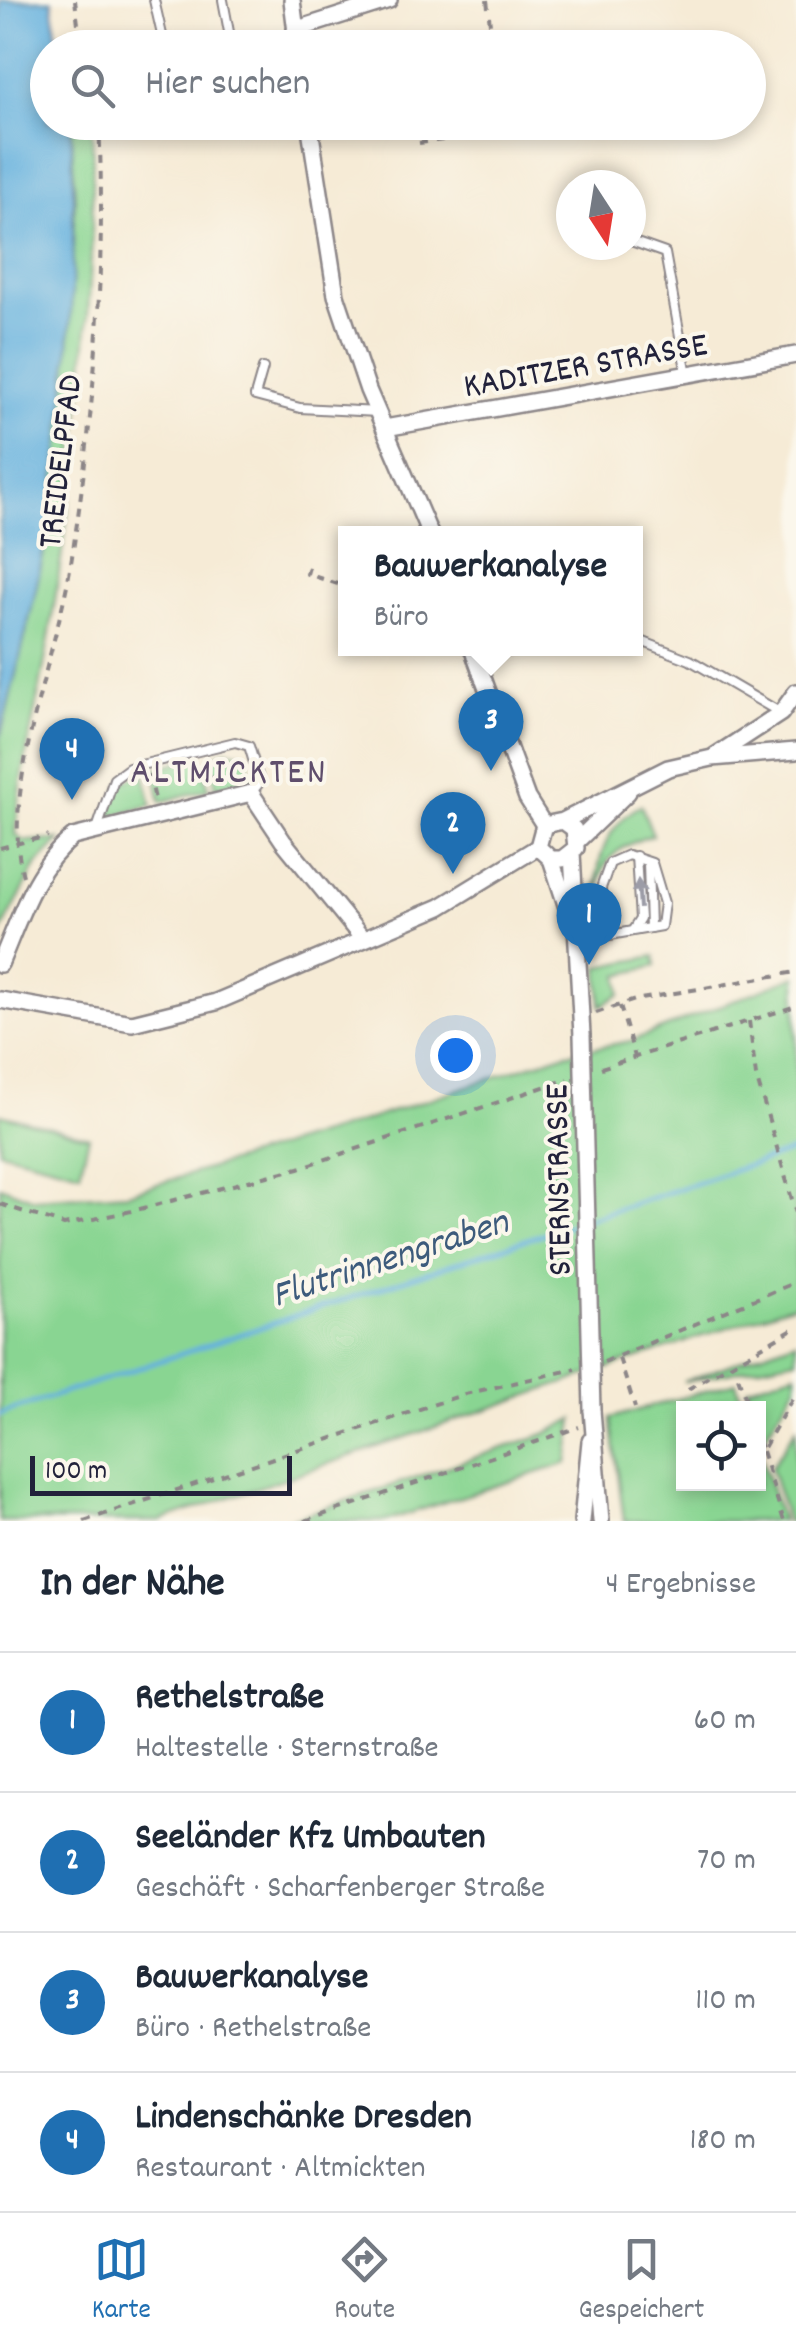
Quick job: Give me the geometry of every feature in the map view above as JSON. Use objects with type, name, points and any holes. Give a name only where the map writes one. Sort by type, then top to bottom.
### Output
[{"type":"street","points":[[292,0],[296,30],[390,0]]},
{"type":"street","points":[[313,140],[336,295],[378,412],[427,526]]},
{"type":"street","name":"KADITZER STRASSE","points":[[385,428],[796,355]]},
{"type":"street","points":[[0,1000],[132,1024],[216,1002],[440,907],[538,847],[544,825],[527,798],[475,656]]},
{"type":"street","points":[[544,825],[563,821],[640,780],[712,758],[788,717],[796,692]]},
{"type":"street","points":[[712,758],[796,751]]},
{"type":"street","points":[[538,847],[551,859],[575,847],[640,780]]},
{"type":"street","points":[[0,964],[29,895],[57,850],[73,838],[251,793],[283,841],[363,939]]},
{"type":"street","points":[[563,821],[574,829],[575,847]]},
{"type":"street","name":"STERNSTRASSE","points":[[575,847],[592,1416],[601,1521]]},
{"type":"street","name":"STERNSTRASSE","points":[[551,859],[576,938]]},
{"type":"street","name":"STERNSTRASSE","points":[[582,1521],[592,1416]]},
{"type":"lane","points":[[154,0],[161,30]]},
{"type":"lane","points":[[223,0],[229,30]]},
{"type":"lane","points":[[646,247],[665,253],[686,375]]},
{"type":"lane","points":[[263,368],[254,396],[300,408],[378,412]]},
{"type":"lane","points":[[643,642],[690,660],[788,717]]},
{"type":"lane","points":[[96,832],[114,779],[146,764],[234,742],[249,746],[260,782],[251,793]]},
{"type":"lane","points":[[619,856],[648,861],[650,928],[576,938],[602,931],[604,873],[619,856]]},
{"type":"lane","points":[[634,930],[640,919],[636,856]]},
{"type":"path","points":[[75,0],[79,30]]},
{"type":"path","points":[[487,0],[491,30]]},
{"type":"path","name":"TREIDELPFAD","points":[[16,854],[22,775],[41,683],[62,613],[84,476],[101,233],[98,140]]},
{"type":"path","points":[[419,143],[442,140]]},
{"type":"path","points":[[309,567],[308,574],[338,584]]},
{"type":"path","points":[[205,750],[215,802]]},
{"type":"path","points":[[146,764],[160,816]]},
{"type":"path","points":[[0,848],[18,840],[73,838]]},
{"type":"path","points":[[10,860],[16,854],[29,895]]},
{"type":"path","points":[[582,1018],[620,1006],[796,972]]},
{"type":"path","points":[[620,1006],[635,1057]]},
{"type":"path","points":[[598,1070],[796,1006]]},
{"type":"path","points":[[749,1020],[756,1076],[796,1213]]},
{"type":"path","points":[[0,1204],[64,1225],[132,1212],[299,1168],[579,1076]]},
{"type":"path","points":[[600,1363],[796,1282]]},
{"type":"path","points":[[688,1389],[796,1327]]},
{"type":"path","points":[[619,1358],[635,1408]]},
{"type":"path","points":[[84,1521],[465,1394],[581,1368]]},
{"type":"path","points":[[738,1377],[747,1401]]},
{"type":"path","points":[[766,1444],[796,1392]]},
{"type":"path","points":[[304,1521],[592,1416]]},
{"type":"path","points":[[766,1464],[784,1521]]},
{"type":"green space","points":[[72,140],[92,140],[91,251],[83,378],[69,505],[21,783],[16,835],[24,841],[60,840],[36,866],[0,934],[0,739],[43,556],[59,451],[75,201]]},
{"type":"green space","points":[[226,750],[245,753],[254,780],[216,788],[210,759]]},
{"type":"green space","points":[[199,756],[209,789],[161,802],[154,769]]},
{"type":"green space","points":[[144,772],[152,805],[107,818],[120,784]]},
{"type":"green space","points":[[641,805],[653,835],[621,849],[604,867],[598,925],[598,874],[606,843],[614,829]]},
{"type":"green space","points":[[655,956],[656,966],[619,975],[621,994],[601,1006],[599,967]]},
{"type":"green space","points":[[796,976],[796,1304],[160,1521],[0,1521],[0,1186],[34,1199],[128,1193],[349,1126],[563,1054],[631,1041]]},
{"type":"green space","points":[[0,1114],[89,1137],[80,1172],[0,1151]]},
{"type":"green space","points":[[796,1340],[796,1359],[683,1382]]},
{"type":"green space","points":[[796,1372],[796,1385],[766,1434],[766,1401],[751,1401],[747,1388]]},
{"type":"green space","points":[[736,1382],[742,1401],[676,1401],[676,1491],[766,1491],[766,1472],[782,1521],[624,1521],[611,1418]]},
{"type":"green space","points":[[574,1419],[568,1463],[385,1521],[286,1521],[545,1434]]},
{"type":"green space","points":[[796,1428],[796,1521],[787,1521],[771,1468]]},
{"type":"water","points":[[0,0],[52,0],[56,30],[30,30],[30,140],[72,140],[69,339],[59,447],[43,554],[0,739]]},
{"type":"waterway","name":"Flutrinnengraben","points":[[0,1414],[796,1150]]},
{"type":"place","name":"Bauwerkanalyse","points":[[491,771]]},
{"type":"place","name":"Lindenschänke Dresden","points":[[72,800]]},
{"type":"place","name":"Seeländer Kfz Umbauten","points":[[453,874]]},
{"type":"place","name":"Rethelstraße","points":[[589,965]]},
{"type":"district","name":"ALTMICKTEN","points":[[229,769]]}]
